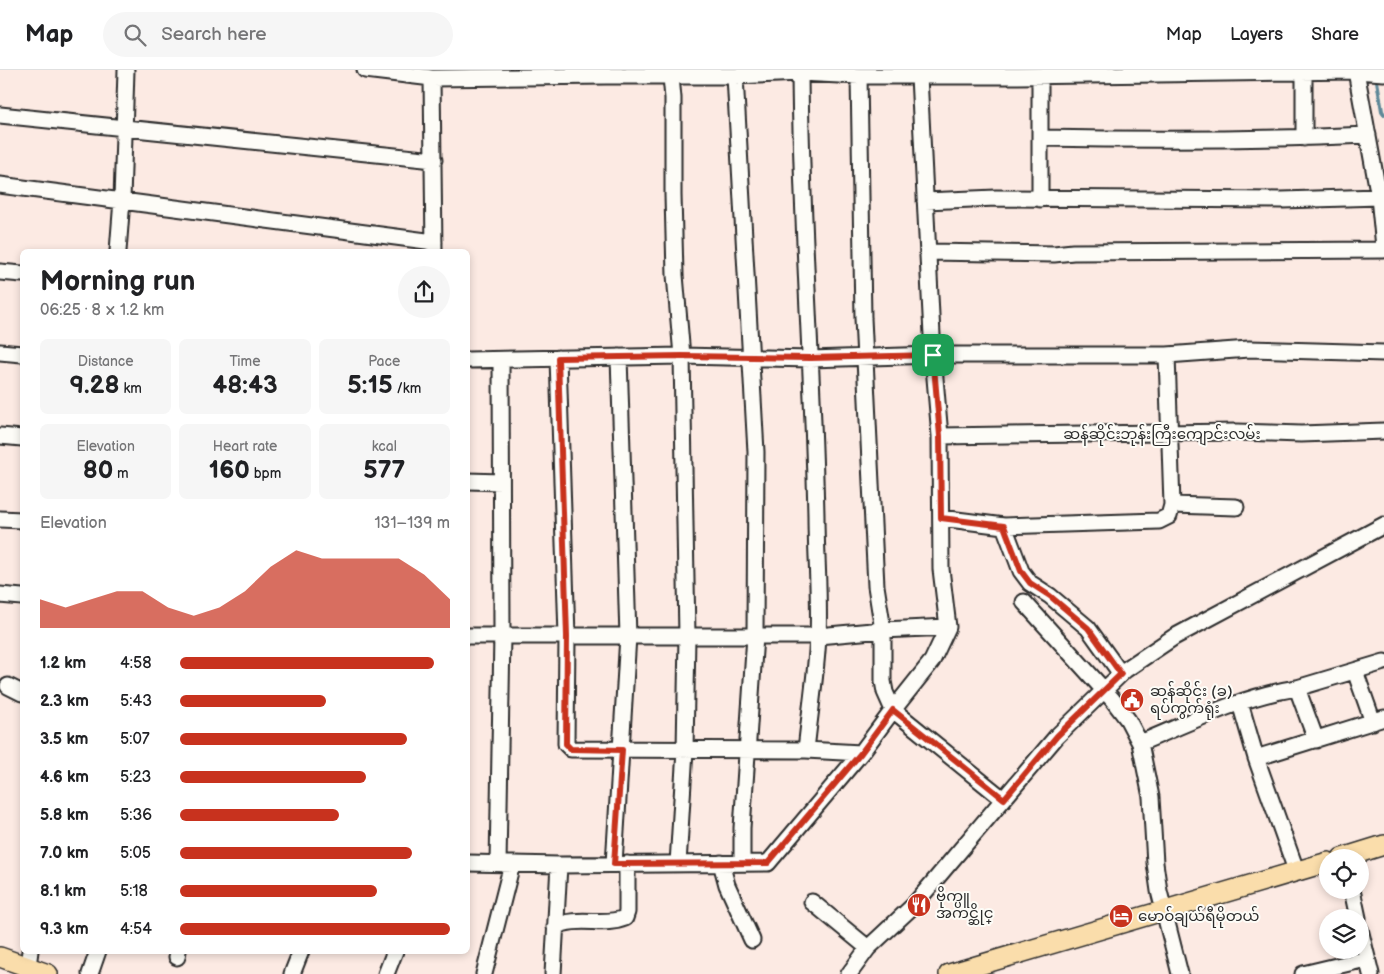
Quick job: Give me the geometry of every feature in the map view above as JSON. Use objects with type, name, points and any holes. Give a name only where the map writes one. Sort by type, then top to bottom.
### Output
[{"type":"main road","points":[[1369,849],[1384,845]]},
{"type":"main road","points":[[949,974],[1319,864]]},
{"type":"main road","points":[[0,957],[29,958],[48,974]]},
{"type":"street","points":[[118,249],[122,200],[126,70]]},
{"type":"street","points":[[365,70],[432,78],[466,74],[671,77],[719,73],[735,76],[800,73],[859,76],[919,76],[955,73],[1040,76],[1189,72],[1356,71],[1384,73]]},
{"type":"street","points":[[928,252],[1054,254],[1073,252],[1384,248],[1379,196],[1356,71]]},
{"type":"street","points":[[1304,72],[1304,138]]},
{"type":"street","points":[[800,73],[805,262],[809,305],[814,437],[818,636],[806,750]]},
{"type":"street","points":[[735,76],[756,452],[755,636],[746,750],[742,863]]},
{"type":"street","points":[[859,76],[864,356],[876,586],[883,630],[883,681],[885,692],[893,710],[1004,799]]},
{"type":"street","points":[[470,863],[559,865],[768,863],[861,753],[932,661],[948,627],[941,568],[940,436],[933,355],[919,76]]},
{"type":"street","points":[[1040,76],[1040,199]]},
{"type":"street","points":[[671,77],[673,98],[675,266],[682,356],[688,636],[685,750],[678,864]]},
{"type":"street","points":[[0,185],[122,200],[434,247],[432,78]]},
{"type":"street","points":[[0,115],[434,160]]},
{"type":"street","points":[[1041,138],[1118,140],[1304,138],[1368,135]]},
{"type":"street","points":[[925,201],[996,198],[1282,200],[1379,196]]},
{"type":"street","points":[[0,272],[20,274]]},
{"type":"street","points":[[470,360],[682,356],[811,358],[933,355],[1167,354],[1249,349],[1384,352]]},
{"type":"street","points":[[0,352],[20,354]]},
{"type":"street","points":[[941,518],[1004,526],[1159,521],[1170,516],[1172,505],[1167,354]]},
{"type":"street","points":[[555,927],[567,922],[617,921],[625,918],[627,912],[620,864],[622,750],[628,636],[619,357]]},
{"type":"street","points":[[558,358],[567,636],[566,744],[568,747],[571,749],[806,750],[861,753]]},
{"type":"street","points":[[484,974],[505,864],[501,360]]},
{"type":"street","name":"ဆန်ဆိုင်းဘုန်းကြီးကျောင်းလမ်း","points":[[940,436],[1169,433],[1301,434],[1384,431]]},
{"type":"street","points":[[0,436],[20,438]]},
{"type":"street","points":[[470,481],[501,482]]},
{"type":"street","points":[[1172,505],[1236,507]]},
{"type":"street","points":[[0,519],[20,520]]},
{"type":"street","points":[[849,974],[868,948],[913,906],[1057,736],[1121,674],[1174,637],[1384,525]]},
{"type":"street","points":[[1004,526],[1021,571],[1030,583],[1050,596],[1088,628],[1121,674]]},
{"type":"street","points":[[0,595],[20,597]]},
{"type":"street","points":[[1024,602],[1128,720],[1140,743],[1151,797],[1155,863],[1159,891],[1180,974]]},
{"type":"street","points":[[470,636],[818,636],[948,627]]},
{"type":"street","points":[[1140,743],[1240,703],[1355,672],[1384,662]]},
{"type":"street","points":[[1256,758],[1379,720],[1355,672]]},
{"type":"street","points":[[8,686],[20,692]]},
{"type":"street","points":[[1297,688],[1316,740]]},
{"type":"street","points":[[1240,703],[1256,758],[1296,870]]},
{"type":"street","points":[[722,863],[727,885],[752,940]]},
{"type":"street","points":[[553,974],[559,865]]},
{"type":"street","points":[[812,902],[868,948]]},
{"type":"street","points":[[90,974],[97,954]]},
{"type":"street","points":[[292,974],[300,954]]},
{"type":"street","points":[[386,974],[393,954]]},
{"type":"street","points":[[1303,974],[1362,959]]},
{"type":"street","points":[[1366,959],[1371,974]]},
{"type":"waterway","points":[[1376,75],[1384,114]]},
{"type":"place","name":"ဆန်ဆိုင်း (ခ) ရပ်ကွက်ရုံး","points":[[1132,700]]},
{"type":"place","name":"ဗိုက္ပူ အကင္ဆိုင္","points":[[919,905]]},
{"type":"place","name":"မောဝ်ချယ်ရီမိုတယ်","points":[[1121,916]]},
{"type":"route","points":[[933,355],[940,436],[941,518],[1004,526],[1021,571],[1030,583],[1050,596],[1088,628],[1121,674],[1057,736],[1004,799],[893,710],[861,753],[768,863],[614,864],[622,750],[571,749],[566,744],[567,636],[558,358],[682,356],[811,358],[933,355]]}]
